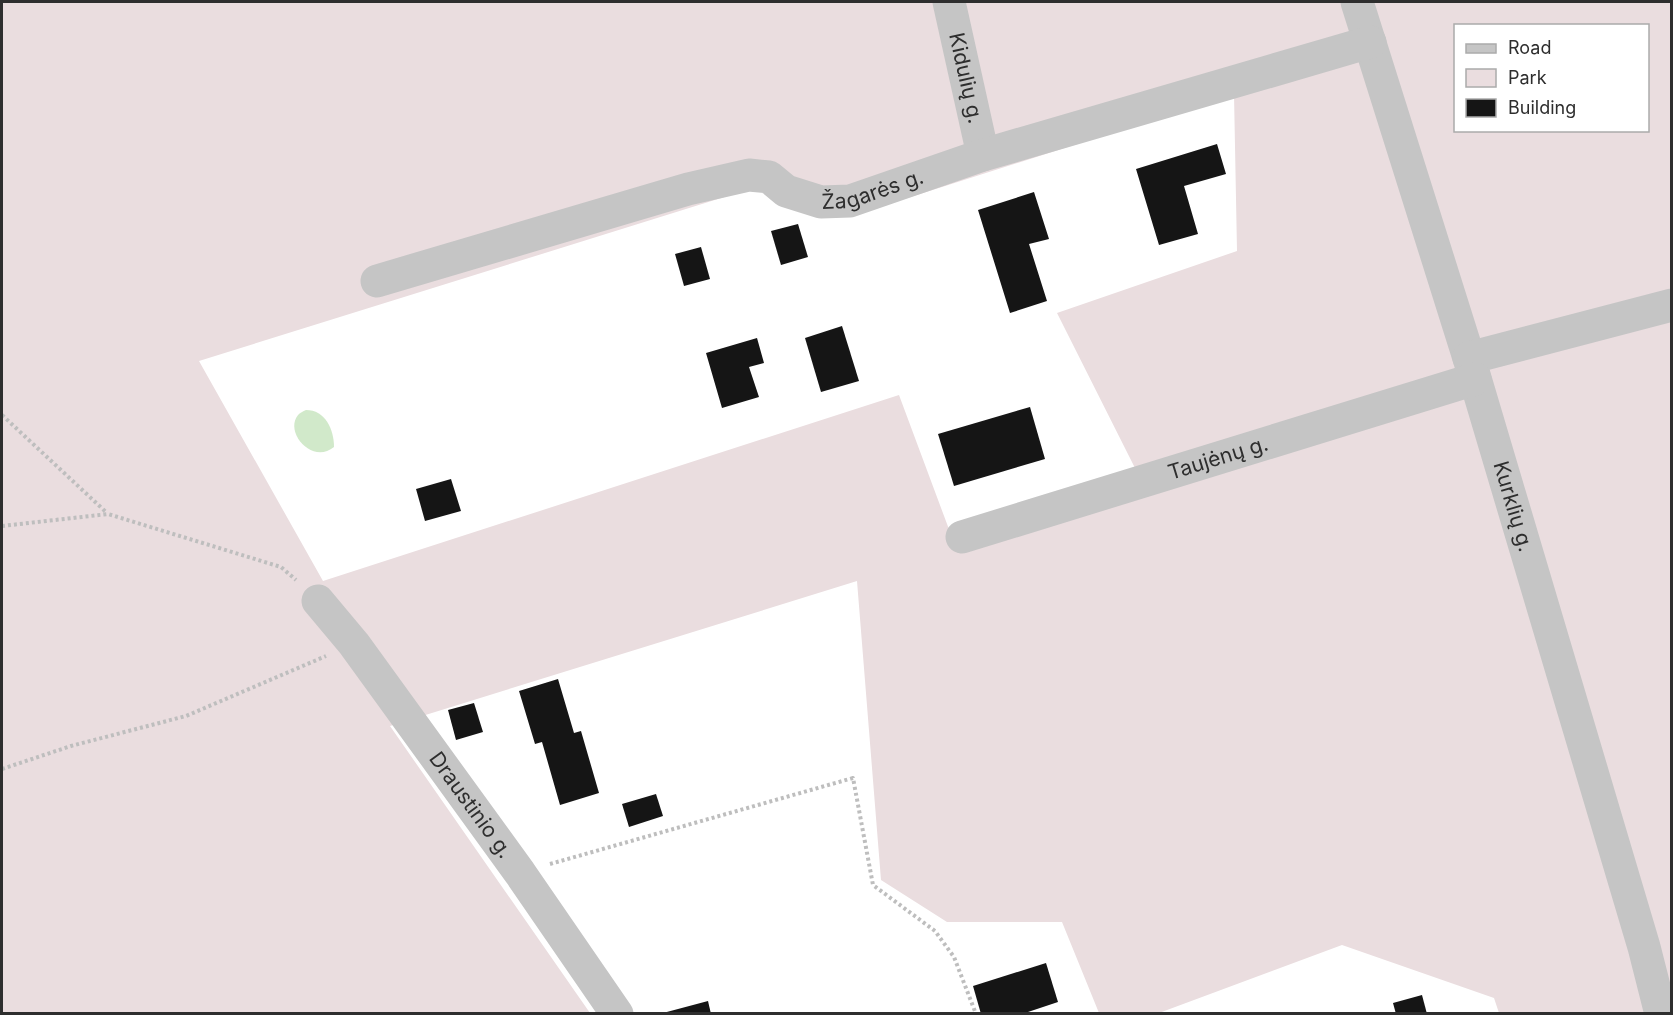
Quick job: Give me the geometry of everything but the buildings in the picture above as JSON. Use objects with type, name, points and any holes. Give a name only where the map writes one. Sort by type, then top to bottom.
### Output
[{"type":"street","name":"Kidulių g.","points":[[949,2],[983,155]]},
{"type":"street","name":"Kurklių g.","points":[[1357,2],[1472,369],[1644,947],[1661,1014]]},
{"type":"street","name":"Žagarės g.","points":[[377,281],[688,189],[749,175],[769,177],[786,191],[821,202],[850,201],[983,155],[1370,42]]},
{"type":"street","name":"Taujėnų g.","points":[[962,537],[1671,305]]},
{"type":"street","name":"Draustinio g.","points":[[318,601],[354,644],[520,873],[617,1014]]},
{"type":"path","points":[[2,415],[108,514]]},
{"type":"path","points":[[2,526],[108,514],[281,567],[318,601]]},
{"type":"path","points":[[2,769],[71,746],[186,716],[354,644]]},
{"type":"path","points":[[520,873],[853,778],[873,885],[934,931],[954,957],[976,1014]]},
{"type":"green space","points":[[2,2],[1671,2],[1671,1013],[1499,1013],[1494,998],[1342,945],[1159,1013],[1099,1013],[1062,922],[947,922],[881,880],[857,581],[390,726],[590,1013],[2,1014]],"holes":[[[1234,94],[1237,251],[1057,313],[1139,476],[950,532],[899,395],[323,581],[199,361],[750,189],[851,216]]]},
{"type":"shaded area","points":[[306,410],[318,413],[327,422],[334,447],[317,452],[302,444],[297,437],[295,422],[298,415]]}]
